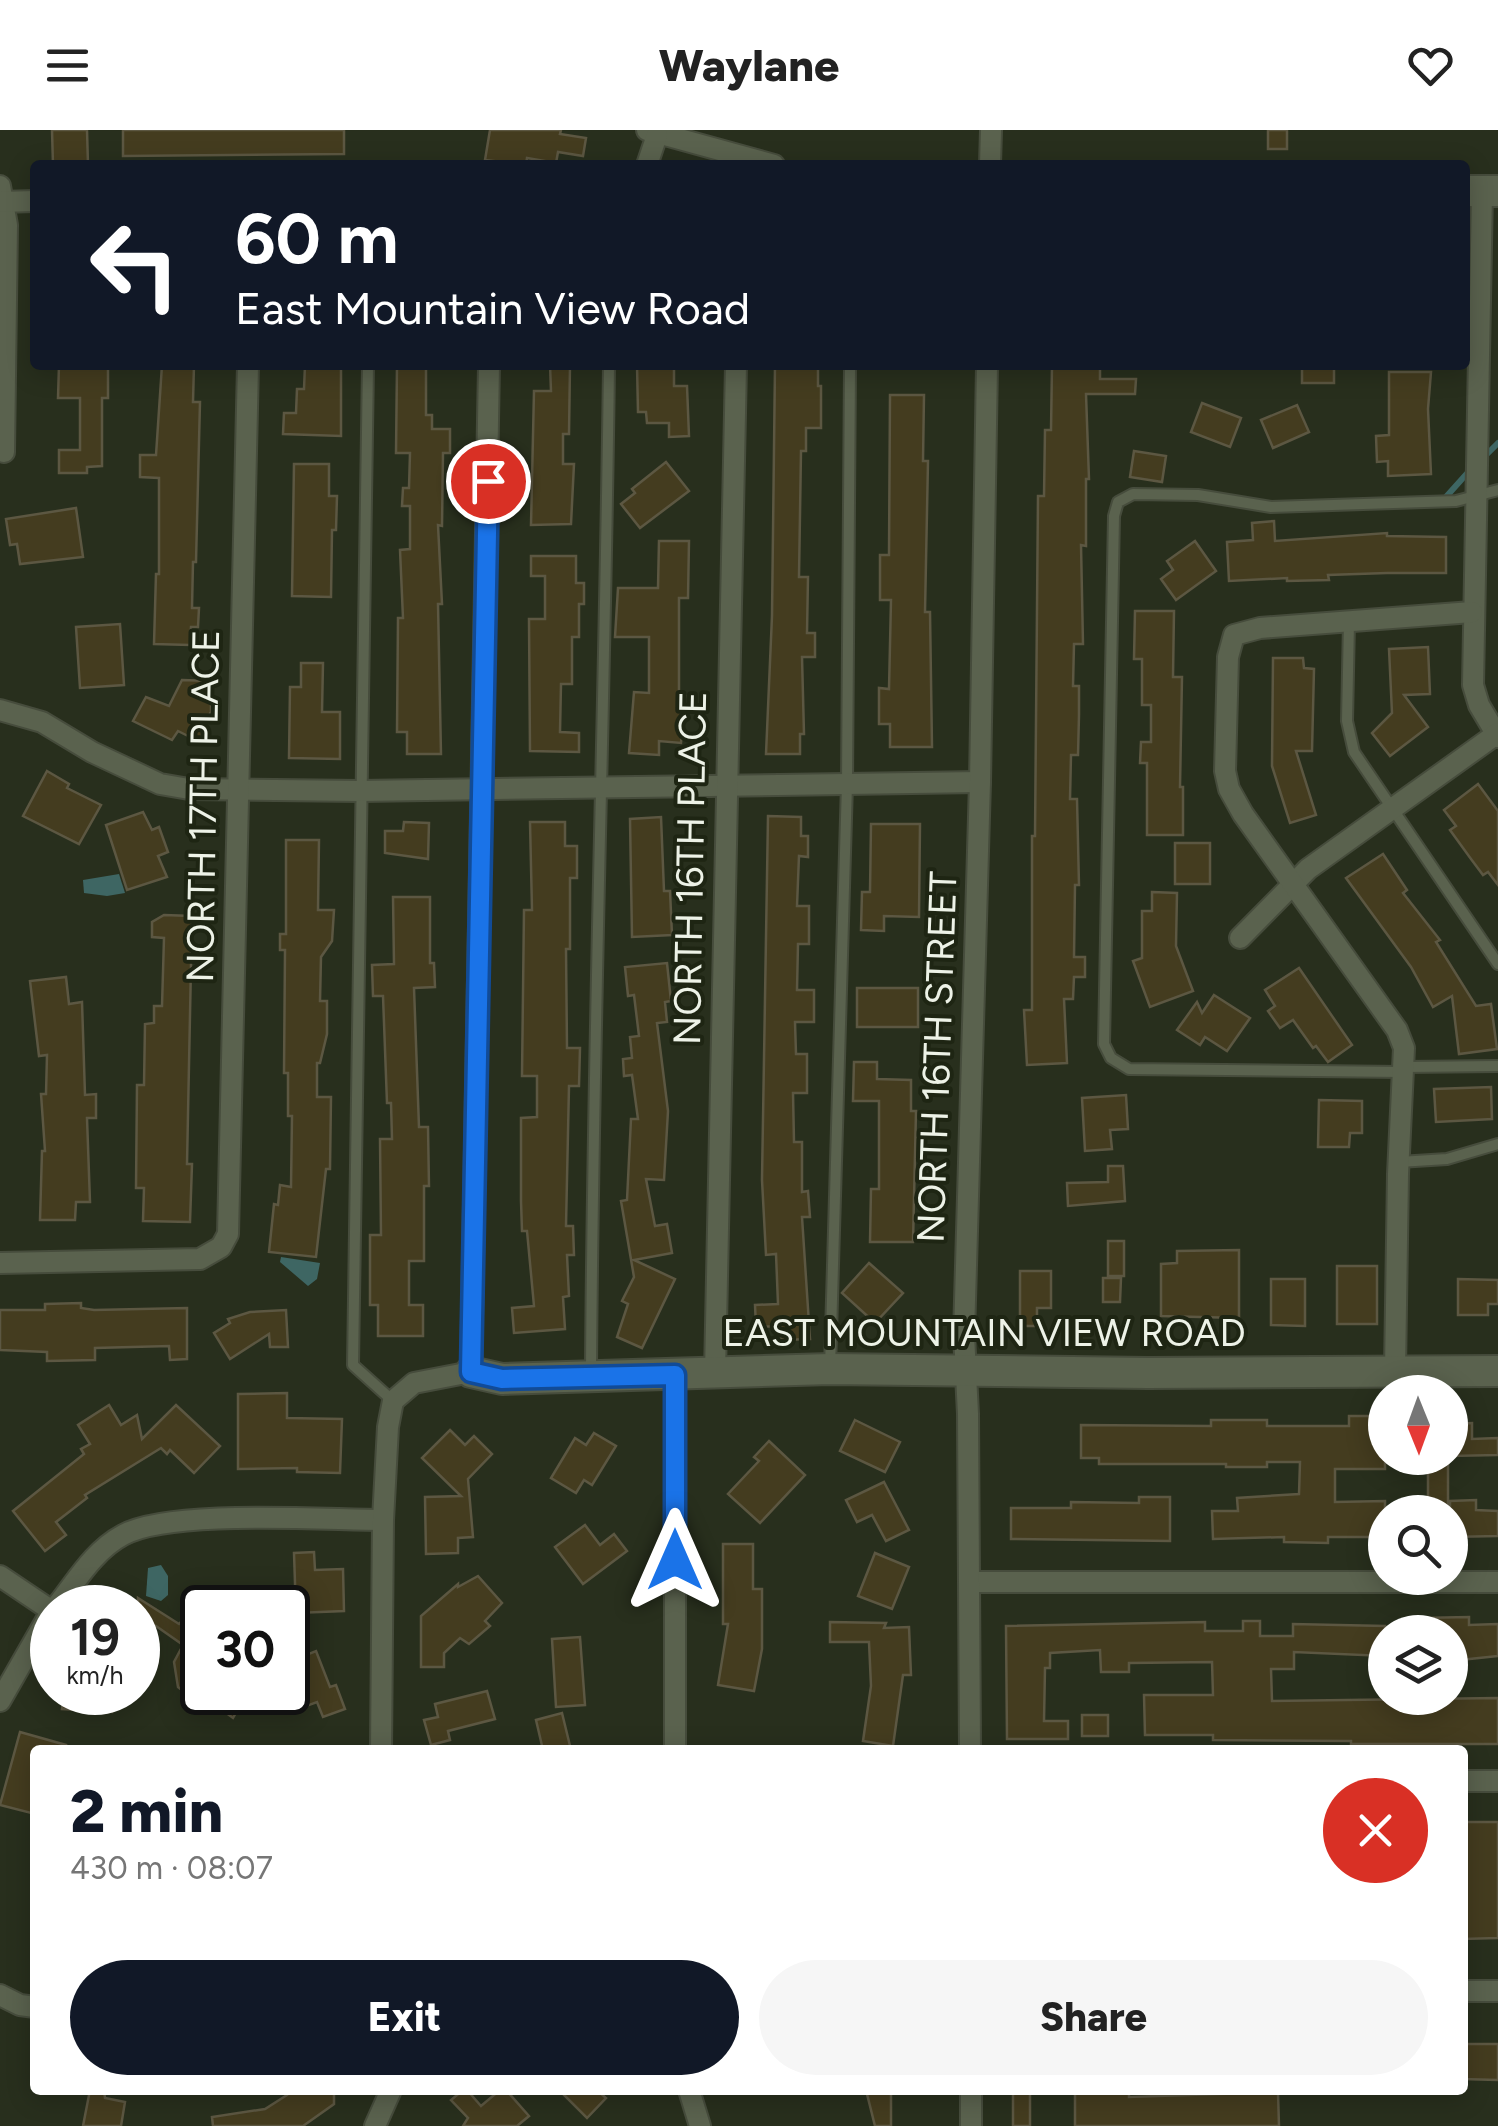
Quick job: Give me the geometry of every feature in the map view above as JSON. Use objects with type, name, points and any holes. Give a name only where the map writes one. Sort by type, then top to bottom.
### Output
[{"type":"street","points":[[990,160],[991,130]]},
{"type":"street","points":[[648,160],[652,132],[741,160]]},
{"type":"street","points":[[1240,938],[1292,883],[1390,808],[1497,735],[1478,705],[1473,686],[1482,191]]},
{"type":"street","points":[[4,452],[8,226],[1,196],[30,200]]},
{"type":"street","name":"NORTH 17TH PLACE","points":[[0,1263],[200,1259],[221,1247],[228,1234],[248,370]]},
{"type":"street","points":[[381,1745],[382,1520],[393,1402],[414,1383],[471,1372],[490,370]]},
{"type":"street","name":"NORTH 16TH PLACE","points":[[715,1373],[736,370]]},
{"type":"street","name":"NORTH 16TH STREET","points":[[970,1745],[964,1335],[987,370]]},
{"type":"street","points":[[1395,1372],[1404,1048],[1397,1030],[1229,789],[1225,771],[1228,657],[1234,636],[1260,628],[1472,612]]},
{"type":"street","points":[[0,710],[42,722],[160,784],[189,789],[482,790],[980,782]]},
{"type":"street","name":"EAST MOUNTAIN VIEW ROAD","points":[[471,1372],[502,1379],[830,1369],[1498,1371]]},
{"type":"street","points":[[675,1375],[675,1745]]},
{"type":"street","points":[[72,1585],[110,1544],[147,1526],[237,1520],[382,1520]]},
{"type":"street","points":[[0,1576],[30,1595]]},
{"type":"street","points":[[970,1582],[1498,1582]]},
{"type":"street","points":[[0,1702],[30,1650]]},
{"type":"street","points":[[1468,1781],[1498,1781]]},
{"type":"street","points":[[1468,1991],[1498,1991]]},
{"type":"street","points":[[0,1996],[30,2007]]},
{"type":"street","points":[[375,2126],[389,2095]]},
{"type":"street","points":[[691,2095],[700,2126]]},
{"type":"street","points":[[971,2095],[972,2126]]},
{"type":"lane","points":[[368,370],[353,1365],[393,1402]]},
{"type":"lane","points":[[590,1378],[609,370]]},
{"type":"lane","points":[[830,1369],[846,784],[850,370]]},
{"type":"lane","points":[[1498,490],[1456,500],[1271,508],[1212,496],[1133,494],[1118,502],[1114,516],[1104,1044],[1110,1058],[1129,1069],[1403,1070],[1498,1066]]},
{"type":"lane","points":[[1349,622],[1348,721],[1354,752],[1498,964]]},
{"type":"lane","points":[[1398,1162],[1447,1160],[1498,1144]]},
{"type":"water","points":[[119,874],[125,893],[84,893],[83,880]]},
{"type":"water","points":[[281,1257],[320,1263],[317,1279],[308,1286],[280,1262]]},
{"type":"water","points":[[161,1565],[168,1576],[168,1595],[161,1601],[160,1585],[147,1585],[148,1568]]},
{"type":"building","points":[[52,130],[87,130],[88,160],[53,160]]},
{"type":"building","points":[[123,130],[344,130],[344,154],[123,156]]},
{"type":"building","points":[[490,130],[561,130],[560,134],[586,138],[583,156],[558,152],[557,160],[485,160]]},
{"type":"building","points":[[1268,130],[1287,130],[1287,149],[1268,149]]},
{"type":"building","points":[[59,370],[108,370],[108,398],[102,398],[102,466],[87,467],[87,473],[59,473],[59,450],[80,450],[80,398],[58,398]]},
{"type":"building","points":[[162,370],[194,370],[193,402],[200,402],[192,608],[199,608],[198,627],[191,627],[190,645],[154,644],[159,478],[140,477],[140,455],[156,455]]},
{"type":"building","points":[[305,370],[341,370],[341,436],[283,434],[284,413],[296,413],[297,389],[304,389]]},
{"type":"building","points":[[397,370],[426,370],[426,415],[432,415],[432,429],[450,429],[450,453],[443,453],[442,526],[438,525],[441,754],[407,754],[407,732],[397,732],[398,618],[403,618],[400,550],[410,549],[410,506],[402,506],[403,488],[409,488],[410,453],[396,453]]},
{"type":"building","points":[[550,370],[570,370],[569,434],[563,434],[563,464],[574,464],[571,524],[531,525],[534,391],[551,391]]},
{"type":"building","points":[[637,370],[674,370],[674,386],[687,386],[689,436],[669,437],[669,423],[647,423],[646,412],[638,412]]},
{"type":"building","points":[[775,370],[818,370],[821,428],[806,428],[806,451],[801,451],[799,577],[808,577],[807,633],[815,633],[815,657],[802,657],[804,734],[800,734],[800,754],[766,754]]},
{"type":"building","points":[[1052,370],[1100,370],[1100,379],[1136,379],[1135,394],[1086,394],[1089,479],[1086,546],[1081,545],[1083,644],[1074,644],[1073,686],[1079,686],[1078,755],[1071,755],[1070,799],[1077,799],[1079,885],[1075,885],[1074,957],[1085,957],[1085,977],[1074,977],[1073,999],[1064,999],[1067,1063],[1027,1065],[1024,1010],[1032,1010],[1038,496],[1044,496],[1045,430],[1051,430]]},
{"type":"building","points":[[1302,370],[1334,370],[1334,383],[1302,383]]},
{"type":"building","points":[[1389,372],[1431,372],[1431,474],[1388,476],[1388,461],[1377,462],[1376,436],[1389,435]]},
{"type":"building","points":[[890,395],[924,395],[923,461],[928,461],[925,612],[930,612],[932,747],[890,747],[890,724],[879,724],[879,688],[889,689],[891,600],[880,600],[880,555],[889,555]]},
{"type":"building","points":[[1202,403],[1241,418],[1230,447],[1191,432]]},
{"type":"building","points":[[1297,405],[1309,432],[1273,448],[1261,420]]},
{"type":"building","points":[[1134,451],[1166,456],[1162,482],[1130,477]]},
{"type":"building","points":[[666,462],[689,491],[640,528],[621,504],[635,493],[632,489]]},
{"type":"building","points":[[294,464],[329,464],[329,496],[337,496],[331,597],[292,596]]},
{"type":"building","points":[[76,508],[83,557],[20,564],[17,544],[10,545],[6,519]]},
{"type":"building","points":[[1274,521],[1275,541],[1387,533],[1446,537],[1446,573],[1229,581],[1227,542],[1253,540],[1252,523]]},
{"type":"building","points":[[659,541],[689,541],[688,598],[679,598],[679,696],[685,696],[681,743],[659,741],[659,755],[629,753],[634,692],[649,693],[649,637],[615,637],[618,588],[658,588]]},
{"type":"building","points":[[1195,541],[1216,571],[1176,600],[1161,579],[1173,570],[1167,561]]},
{"type":"building","points":[[531,556],[576,556],[576,583],[584,583],[584,604],[579,604],[579,637],[572,637],[572,684],[561,684],[560,732],[579,733],[579,752],[530,751],[529,619],[545,619],[545,576],[531,576]]},
{"type":"building","points":[[1135,611],[1174,611],[1173,677],[1182,677],[1183,835],[1147,835],[1147,763],[1140,763],[1141,742],[1151,742],[1151,705],[1142,705],[1142,659],[1134,659]]},
{"type":"building","points":[[120,624],[124,685],[80,688],[76,627]]},
{"type":"building","points":[[1428,647],[1430,694],[1404,695],[1428,727],[1390,756],[1372,733],[1392,713],[1389,649]]},
{"type":"building","points":[[1273,658],[1303,658],[1304,668],[1314,669],[1312,751],[1296,751],[1316,815],[1290,823],[1272,766]]},
{"type":"building","points":[[301,663],[323,663],[322,712],[340,712],[340,759],[289,758],[290,687],[301,687]]},
{"type":"building","points":[[182,680],[211,681],[211,712],[198,741],[178,731],[172,740],[133,721],[146,697],[169,706]]},
{"type":"building","points":[[47,771],[69,784],[67,788],[101,805],[79,844],[23,816]]},
{"type":"building","points":[[1478,784],[1498,811],[1498,885],[1488,872],[1483,875],[1450,830],[1456,826],[1444,810]]},
{"type":"building","points":[[143,812],[152,830],[159,827],[168,852],[158,856],[167,877],[127,890],[106,825]]},
{"type":"building","points":[[768,816],[801,817],[801,836],[808,836],[808,857],[799,856],[797,906],[809,906],[809,944],[798,944],[797,990],[814,990],[814,1022],[795,1022],[796,1054],[807,1054],[807,1093],[793,1093],[794,1142],[802,1142],[802,1192],[808,1191],[810,1217],[802,1217],[810,1339],[781,1340],[781,1326],[756,1327],[755,1305],[778,1304],[776,1254],[766,1255],[762,1180]]},
{"type":"building","points":[[661,817],[664,891],[670,891],[672,935],[632,937],[630,819]]},
{"type":"building","points":[[404,822],[429,823],[428,859],[385,853],[385,831],[403,831]]},
{"type":"building","points":[[530,822],[565,822],[565,846],[577,846],[577,878],[570,878],[570,949],[566,949],[567,1048],[580,1048],[579,1086],[569,1086],[566,1226],[573,1226],[574,1255],[567,1255],[569,1296],[563,1297],[565,1329],[514,1333],[512,1308],[534,1306],[521,1201],[521,1118],[537,1117],[537,1076],[522,1076],[524,910],[532,910]]},
{"type":"building","points":[[871,824],[920,824],[919,917],[884,916],[884,931],[861,930],[862,892],[870,892]]},
{"type":"building","points":[[286,840],[319,840],[318,910],[334,910],[332,941],[321,957],[320,1001],[327,1001],[327,1034],[317,1063],[317,1097],[331,1097],[330,1169],[326,1169],[316,1257],[269,1252],[280,1185],[291,1187],[292,1116],[288,1116],[288,1073],[284,1073],[285,950],[280,950],[280,934],[286,934]]},
{"type":"building","points":[[1175,843],[1210,843],[1210,884],[1175,884]]},
{"type":"building","points":[[1383,854],[1407,890],[1403,893],[1440,940],[1436,942],[1476,1006],[1491,1004],[1497,1049],[1459,1054],[1452,996],[1433,1007],[1411,967],[1346,878]]},
{"type":"building","points":[[1152,892],[1177,893],[1176,946],[1193,991],[1150,1007],[1133,961],[1142,958],[1142,911],[1152,911]]},
{"type":"building","points":[[393,897],[430,897],[430,963],[434,963],[435,987],[414,988],[419,1127],[428,1127],[429,1186],[424,1186],[424,1261],[409,1261],[409,1305],[423,1305],[423,1336],[378,1336],[378,1305],[370,1305],[370,1235],[381,1235],[380,1139],[392,1139],[383,996],[373,996],[372,965],[394,964]]},
{"type":"building","points":[[164,915],[192,916],[187,1164],[192,1164],[190,1222],[143,1221],[144,1188],[136,1188],[137,1085],[144,1085],[145,1024],[154,1023],[154,1006],[162,1006],[164,938],[152,937],[152,922]]},
{"type":"building","points":[[667,963],[671,1001],[665,1002],[667,1022],[657,1023],[668,1111],[664,1180],[646,1179],[655,1226],[667,1224],[672,1253],[634,1260],[675,1279],[642,1348],[617,1337],[628,1304],[622,1301],[634,1277],[621,1201],[627,1200],[631,1119],[638,1119],[632,1075],[624,1076],[623,1059],[632,1058],[630,1037],[639,1036],[634,995],[628,996],[625,967]]},
{"type":"building","points":[[1299,968],[1352,1045],[1328,1062],[1293,1020],[1280,1028],[1268,1011],[1275,1006],[1265,990]]},
{"type":"building","points":[[66,977],[69,1004],[82,1002],[85,1095],[96,1094],[96,1118],[87,1118],[90,1202],[76,1202],[75,1220],[40,1220],[45,1151],[41,1094],[46,1094],[47,1055],[39,1056],[30,981]]},
{"type":"building","points":[[857,988],[918,988],[918,1027],[857,1027]]},
{"type":"building","points":[[1214,995],[1250,1018],[1227,1051],[1205,1037],[1200,1045],[1177,1030],[1197,1002],[1202,1013]]},
{"type":"building","points":[[854,1062],[877,1062],[877,1079],[911,1080],[911,1111],[916,1111],[913,1242],[870,1242],[871,1189],[879,1189],[879,1101],[853,1101]]},
{"type":"building","points":[[1491,1087],[1492,1119],[1436,1122],[1434,1089]]},
{"type":"building","points":[[1126,1095],[1128,1129],[1110,1130],[1112,1149],[1085,1151],[1082,1098]]},
{"type":"building","points":[[1319,1100],[1362,1101],[1362,1133],[1350,1133],[1349,1147],[1318,1147]]},
{"type":"building","points":[[1108,1166],[1123,1166],[1125,1201],[1068,1206],[1067,1183],[1108,1182]]},
{"type":"building","points":[[1108,1241],[1124,1241],[1124,1276],[1108,1276]]},
{"type":"building","points":[[1239,1250],[1239,1318],[1161,1316],[1161,1264],[1177,1263],[1177,1251]]},
{"type":"building","points":[[869,1263],[903,1293],[875,1323],[842,1293]]},
{"type":"building","points":[[1337,1266],[1377,1266],[1377,1324],[1337,1324]]},
{"type":"building","points":[[1020,1271],[1051,1271],[1051,1308],[1037,1308],[1037,1326],[1020,1326]]},
{"type":"building","points":[[1103,1278],[1121,1278],[1120,1302],[1103,1302]]},
{"type":"building","points":[[1271,1279],[1305,1279],[1305,1326],[1271,1325]]},
{"type":"building","points":[[1458,1279],[1498,1280],[1498,1304],[1488,1304],[1488,1315],[1458,1315]]},
{"type":"building","points":[[81,1303],[81,1308],[94,1310],[187,1308],[187,1359],[170,1360],[169,1346],[95,1348],[95,1360],[47,1361],[47,1352],[0,1350],[0,1310],[45,1310],[45,1304]]},
{"type":"building","points":[[286,1310],[288,1347],[270,1347],[269,1334],[230,1359],[214,1333],[230,1323],[228,1319],[250,1312]]},
{"type":"building","points":[[287,1393],[287,1418],[342,1419],[340,1473],[297,1472],[297,1468],[238,1469],[238,1394]]},
{"type":"building","points":[[109,1405],[121,1425],[137,1415],[142,1439],[176,1405],[220,1446],[194,1473],[170,1450],[167,1454],[161,1448],[85,1495],[87,1498],[56,1522],[66,1535],[45,1551],[13,1511],[84,1454],[81,1449],[90,1444],[78,1425]]},
{"type":"building","points":[[1349,1416],[1368,1416],[1368,1469],[1335,1469],[1335,1502],[1368,1501],[1368,1537],[1328,1537],[1328,1543],[1284,1542],[1284,1537],[1213,1539],[1212,1511],[1238,1511],[1237,1498],[1299,1494],[1300,1462],[1226,1467],[1099,1464],[1099,1458],[1081,1458],[1081,1425],[1211,1426],[1211,1420],[1267,1420],[1267,1426],[1349,1426]]},
{"type":"building","points":[[855,1420],[900,1442],[885,1472],[840,1451]]},
{"type":"building","points":[[1468,1423],[1472,1423],[1472,1439],[1498,1438],[1498,1455],[1468,1456]]},
{"type":"building","points":[[450,1430],[465,1445],[474,1436],[492,1454],[468,1479],[473,1537],[458,1538],[458,1553],[426,1554],[425,1497],[461,1496],[422,1458]]},
{"type":"building","points":[[594,1433],[616,1446],[592,1485],[584,1480],[576,1493],[551,1478],[575,1438],[586,1445]]},
{"type":"building","points":[[769,1441],[805,1475],[760,1523],[728,1494],[759,1461],[754,1457]]},
{"type":"building","points":[[1428,1475],[1448,1475],[1448,1495],[1428,1495]]},
{"type":"building","points":[[884,1482],[909,1530],[886,1541],[872,1515],[857,1522],[846,1500]]},
{"type":"building","points":[[1139,1497],[1170,1497],[1170,1541],[1011,1539],[1011,1508],[1071,1508],[1071,1502],[1139,1503]]},
{"type":"building","points":[[1468,1500],[1476,1500],[1476,1510],[1498,1511],[1498,1536],[1468,1537]]},
{"type":"building","points":[[585,1525],[600,1545],[614,1534],[627,1551],[583,1584],[555,1547]]},
{"type":"building","points":[[723,1544],[753,1544],[753,1589],[762,1589],[762,1649],[754,1691],[718,1685],[728,1624],[723,1624]]},
{"type":"building","points":[[314,1552],[315,1570],[343,1569],[344,1611],[310,1612],[310,1585],[295,1585],[294,1553]]},
{"type":"building","points":[[875,1553],[909,1567],[892,1609],[858,1596]]},
{"type":"building","points":[[478,1576],[502,1603],[485,1621],[490,1626],[469,1644],[460,1638],[444,1653],[444,1667],[421,1667],[421,1616],[458,1584]]},
{"type":"building","points":[[160,1612],[180,1623],[180,1643],[160,1629]]},
{"type":"building","points":[[1468,1617],[1469,1625],[1498,1624],[1498,1656],[1468,1659]]},
{"type":"building","points":[[1243,1621],[1260,1621],[1260,1636],[1293,1636],[1293,1624],[1368,1626],[1368,1655],[1294,1652],[1294,1669],[1271,1669],[1272,1701],[1368,1700],[1368,1715],[1468,1715],[1468,1698],[1498,1698],[1498,1744],[1351,1744],[1145,1735],[1144,1695],[1213,1695],[1212,1662],[1129,1663],[1129,1672],[1101,1672],[1100,1650],[1050,1653],[1050,1668],[1045,1668],[1044,1721],[1068,1721],[1068,1739],[1007,1739],[1006,1626],[1205,1622],[1205,1631],[1243,1631]]},
{"type":"building","points":[[830,1622],[909,1627],[911,1675],[903,1675],[893,1745],[863,1741],[871,1686],[869,1642],[830,1642]]},
{"type":"building","points":[[580,1637],[585,1705],[556,1707],[552,1639]]},
{"type":"building","points":[[180,1651],[180,1689],[178,1687],[174,1662]]},
{"type":"building","points":[[316,1651],[330,1687],[336,1685],[345,1709],[323,1717],[317,1702],[310,1705],[310,1653]]},
{"type":"building","points":[[487,1691],[495,1719],[448,1731],[450,1740],[431,1745],[424,1720],[438,1717],[435,1704]]},
{"type":"building","points":[[562,1713],[570,1745],[542,1745],[536,1720]]},
{"type":"building","points":[[1082,1715],[1108,1715],[1108,1736],[1082,1736]]},
{"type":"building","points":[[20,1732],[66,1745],[30,1745],[30,1813],[0,1805]]},
{"type":"building","points":[[1468,1822],[1498,1822],[1498,1938],[1468,1939]]},
{"type":"building","points":[[1468,2044],[1498,2044],[1498,2080],[1468,2079]]},
{"type":"building","points":[[89,2095],[125,2102],[121,2126],[83,2126]]},
{"type":"building","points":[[287,2095],[334,2095],[334,2104],[303,2126],[213,2126],[212,2117],[265,2109]]},
{"type":"building","points":[[457,2095],[471,2095],[481,2106],[494,2095],[510,2095],[529,2116],[517,2126],[463,2126],[468,2118],[451,2100]]},
{"type":"building","points":[[564,2095],[606,2098],[587,2118]]},
{"type":"building","points":[[867,2095],[891,2095],[891,2126],[875,2126]]},
{"type":"building","points":[[1013,2095],[1030,2095],[1030,2126],[1013,2126]]},
{"type":"building","points":[[1075,2095],[1278,2095],[1279,2126],[1075,2126]]},
{"type":"waterway","points":[[1484,457],[1498,443]]},
{"type":"waterway","points":[[1445,498],[1471,469]]},
{"type":"route","points":[[488,481],[471,1372],[502,1379],[675,1375],[675,1560]]}]
